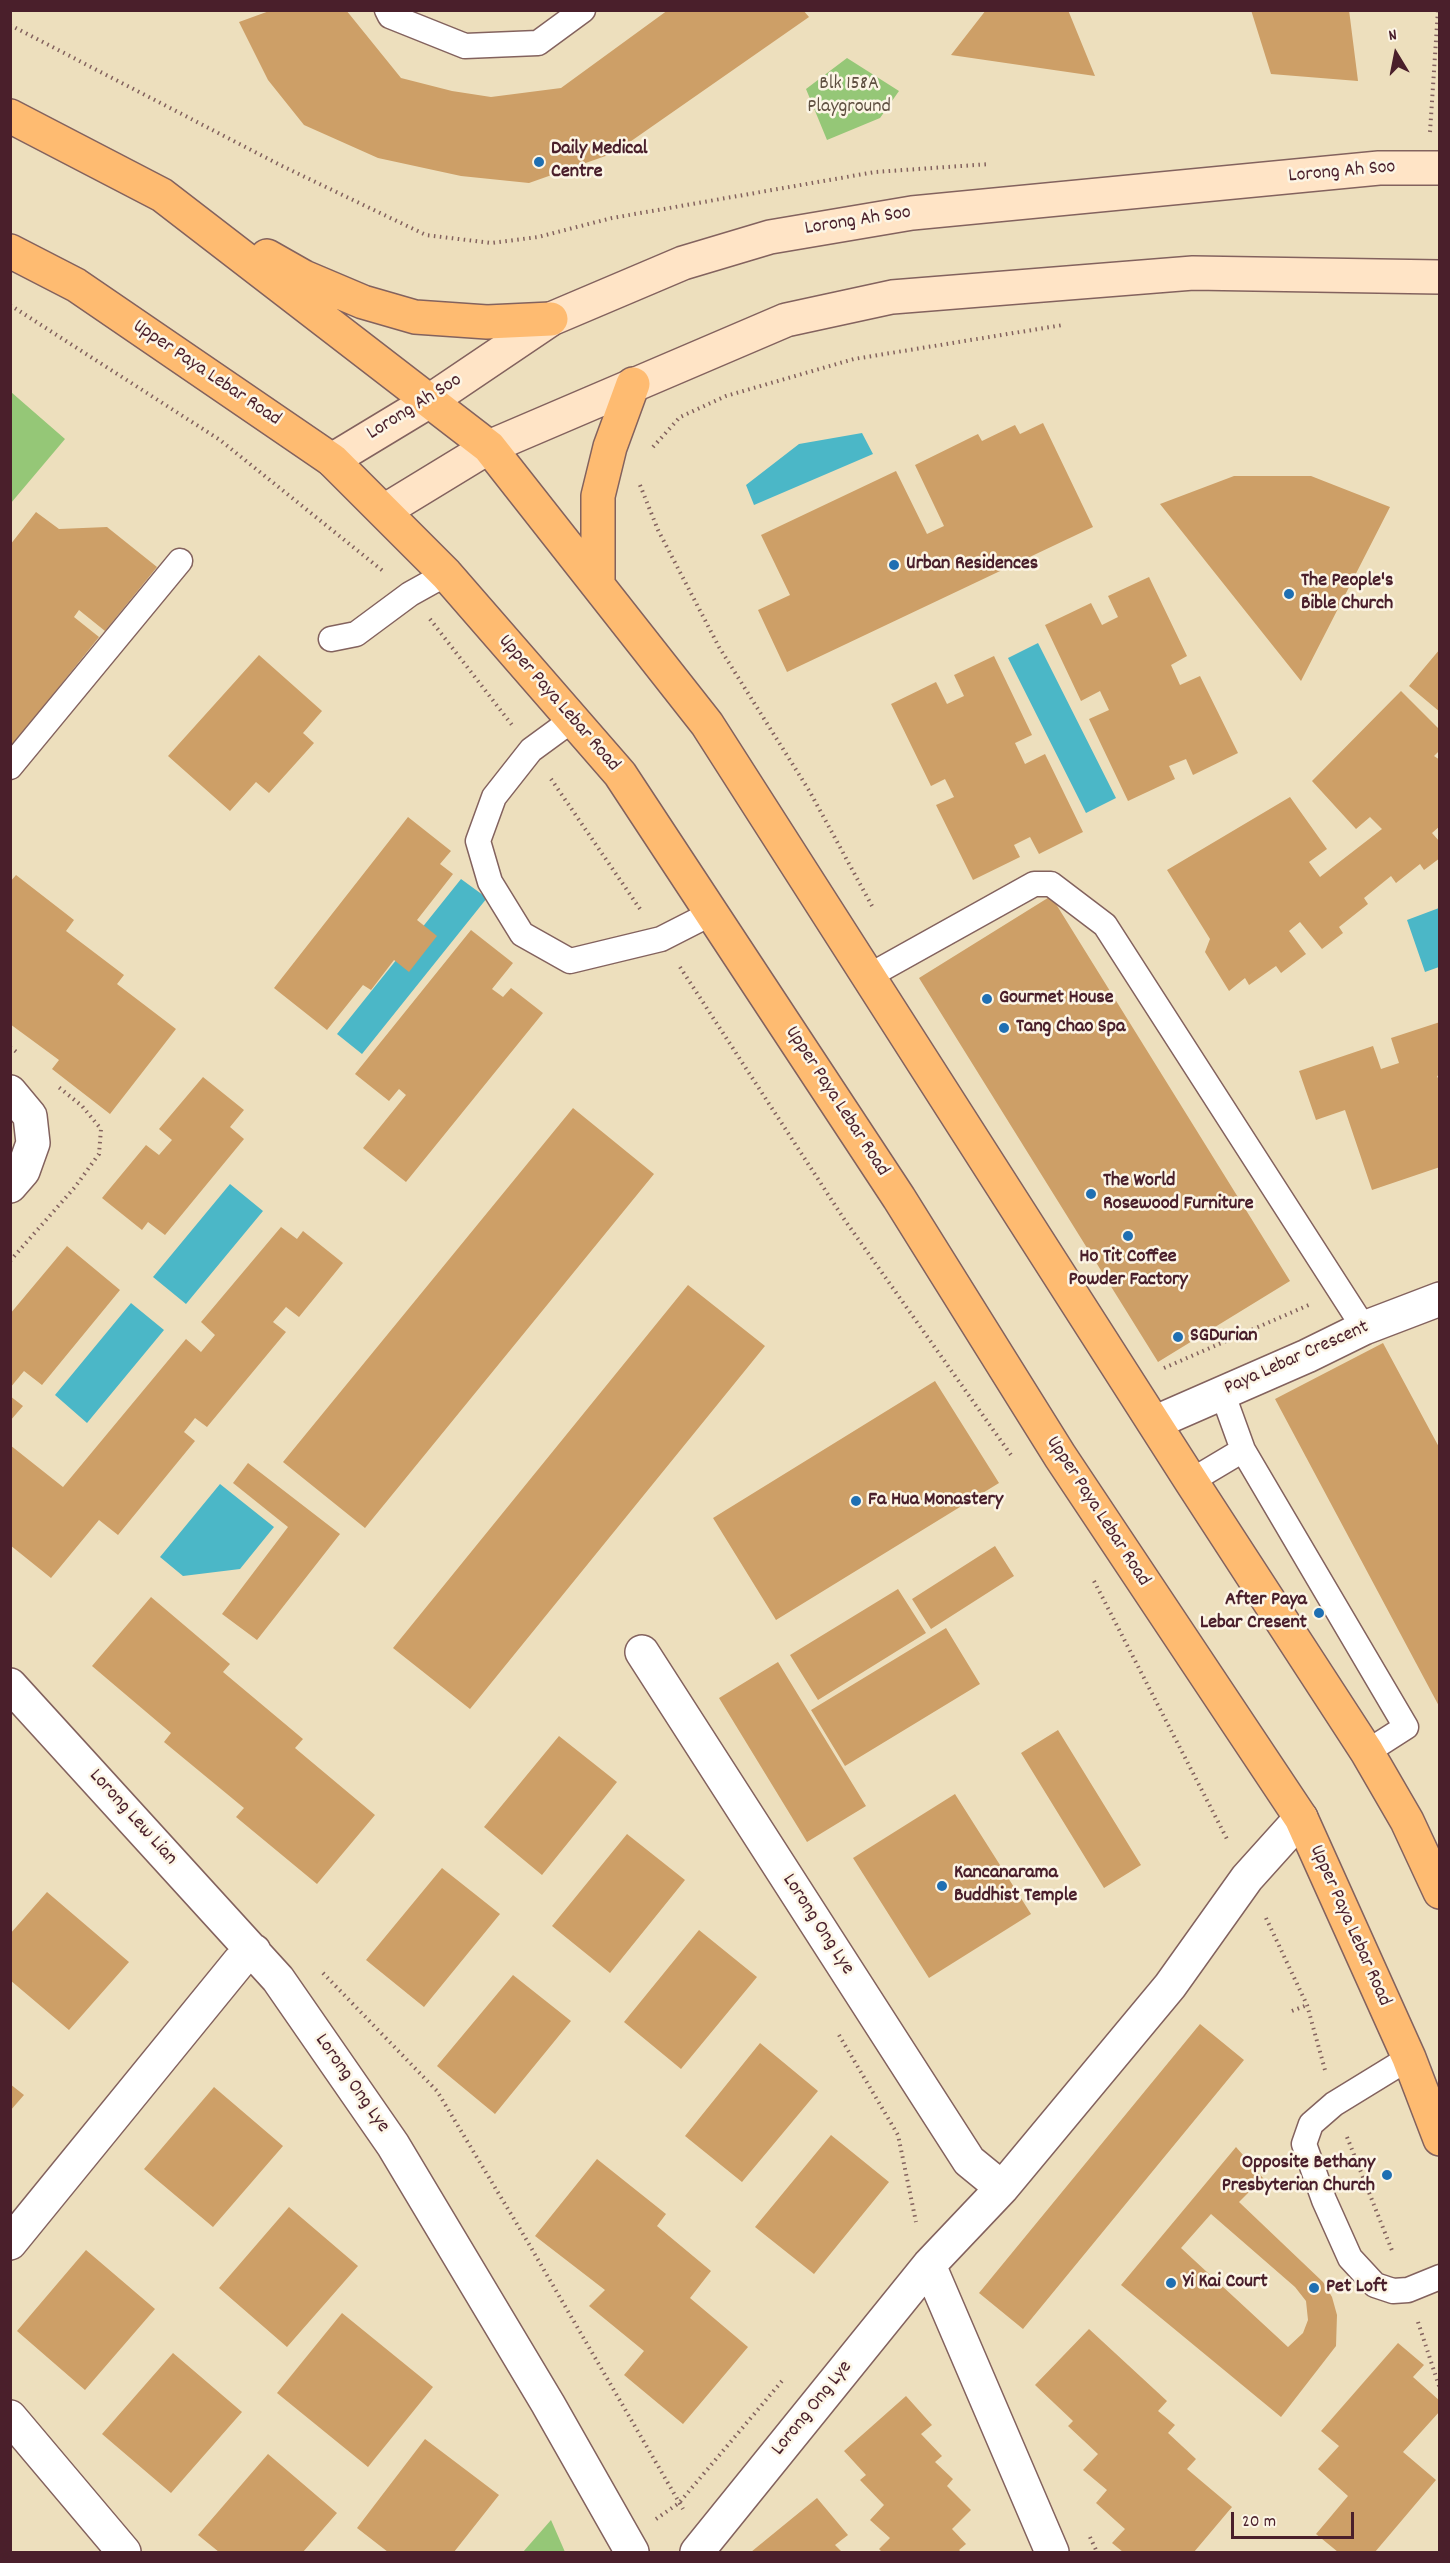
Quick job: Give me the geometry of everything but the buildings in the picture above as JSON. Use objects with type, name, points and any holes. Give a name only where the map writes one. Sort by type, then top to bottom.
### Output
[{"type":"main road","points":[[10,116],[162,195],[304,277],[363,302],[415,317],[487,322],[551,319]]},
{"type":"main road","name":"Lorong Ah Soo","points":[[332,460],[428,402],[551,319],[683,263],[770,237],[923,212],[1379,168],[1435,154]]},
{"type":"main road","points":[[162,195],[489,447],[707,724],[1367,1752],[1407,1821],[1440,1892]]},
{"type":"main road","name":"Upper Paya Lebar Road","points":[[10,250],[76,285],[332,460],[446,574],[621,774],[899,1198],[1060,1456],[1301,1818],[1409,2058],[1440,2139]]},
{"type":"main road","points":[[384,511],[489,447],[786,320],[892,297],[1193,273],[1440,277]]},
{"type":"main road","points":[[598,584],[598,496],[609,447],[633,384]]},
{"type":"street","points":[[10,1092],[30,1116],[33,1143],[23,1171],[10,1186]]},
{"type":"street","name":"Paya Lebar Crescent","points":[[1155,1422],[1307,1356],[1364,1328],[1440,1299]]},
{"type":"street","name":"Lorong Ong Lye","points":[[642,1652],[969,2161],[1002,2188]]},
{"type":"street","name":"Lorong Lew Lian","points":[[10,1685],[254,1951]]},
{"type":"street","name":"Lorong Ong Lye","points":[[697,2553],[929,2265],[1002,2188],[1170,1986],[1247,1878],[1301,1818]]},
{"type":"street","name":"Lorong Ong Lye","points":[[254,1951],[278,1978],[393,2145],[548,2404],[629,2546]]},
{"type":"street","points":[[10,2243],[239,1962],[254,1951]]},
{"type":"street","points":[[929,2265],[1052,2553]]},
{"type":"street","points":[[10,2417],[124,2553]]},
{"type":"lane","points":[[387,10],[390,16],[465,46],[538,43],[584,10]]},
{"type":"lane","points":[[10,767],[180,561]]},
{"type":"lane","points":[[332,639],[356,634],[410,594],[446,574]]},
{"type":"lane","points":[[572,720],[531,750],[494,797],[478,841],[490,882],[522,934],[570,961],[661,939],[712,914]]},
{"type":"lane","points":[[869,976],[1034,884],[1051,884],[1105,925],[1364,1328]]},
{"type":"lane","points":[[1222,1392],[1243,1450],[1406,1727],[1367,1752]]},
{"type":"lane","points":[[1191,1481],[1243,1450]]},
{"type":"lane","points":[[1409,2058],[1334,2104],[1311,2124],[1304,2144],[1324,2200],[1350,2258],[1375,2285],[1393,2291],[1407,2290],[1440,2277]]},
{"type":"path","points":[[1435,154],[1438,10]]},
{"type":"path","points":[[10,25],[280,165],[426,235],[491,243],[538,237],[612,218],[875,172],[994,164]]},
{"type":"path","points":[[10,305],[220,440],[410,594],[531,750],[661,939],[844,1220],[1016,1462]]},
{"type":"path","points":[[1158,1371],[1340,1291]]},
{"type":"path","points":[[1089,1571],[1247,1878]]},
{"type":"path","points":[[1292,2010],[1307,2005]]},
{"type":"path","points":[[916,2223],[923,2214]]},
{"type":"path","points":[[629,2546],[679,2503],[786,2377]]},
{"type":"green space","name":"Blk 158A Playground","points":[[847,58],[899,91],[880,118],[827,140],[806,89]]},
{"type":"green space","points":[[11,392],[65,439],[11,503]]},
{"type":"green space","points":[[551,2520],[565,2552],[523,2552]]},
{"type":"water","points":[[862,433],[873,454],[754,505],[746,485],[799,444]]},
{"type":"water","points":[[1038,643],[1116,798],[1086,813],[1008,658]]},
{"type":"water","points":[[461,879],[487,898],[362,1054],[337,1034]]},
{"type":"water","points":[[1439,908],[1439,967],[1425,972],[1407,920]]},
{"type":"water","points":[[230,1184],[263,1211],[186,1304],[153,1277]]},
{"type":"water","points":[[131,1303],[164,1330],[87,1423],[55,1395]]},
{"type":"water","points":[[220,1484],[274,1527],[240,1569],[183,1576],[160,1557]]},
{"type":"place","name":"Daily Medical Centre","points":[[539,162]]},
{"type":"place","name":"Urban Residences","points":[[894,565]]},
{"type":"place","name":"The People's Bible Church","points":[[1289,594]]},
{"type":"place","name":"Gourmet House","points":[[987,999]]},
{"type":"place","name":"Tang Chao Spa","points":[[1004,1028]]},
{"type":"place","name":"The World Rosewood Furniture","points":[[1091,1194]]},
{"type":"place","name":"Ho Tit Coffee Powder Factory","points":[[1128,1236]]},
{"type":"place","name":"SGDurian","points":[[1178,1337]]},
{"type":"place","name":"Fa Hua Monastery","points":[[856,1501]]},
{"type":"place","name":"After Paya Lebar Cresent","points":[[1319,1613]]},
{"type":"place","name":"Kancanarama Buddhist Temple","points":[[942,1886]]},
{"type":"place","name":"Opposite Bethany Presbyterian Church","points":[[1387,2175]]},
{"type":"place","name":"Yi Kai Court","points":[[1171,2283]]},
{"type":"place","name":"Pet Loft","points":[[1314,2288]]}]
